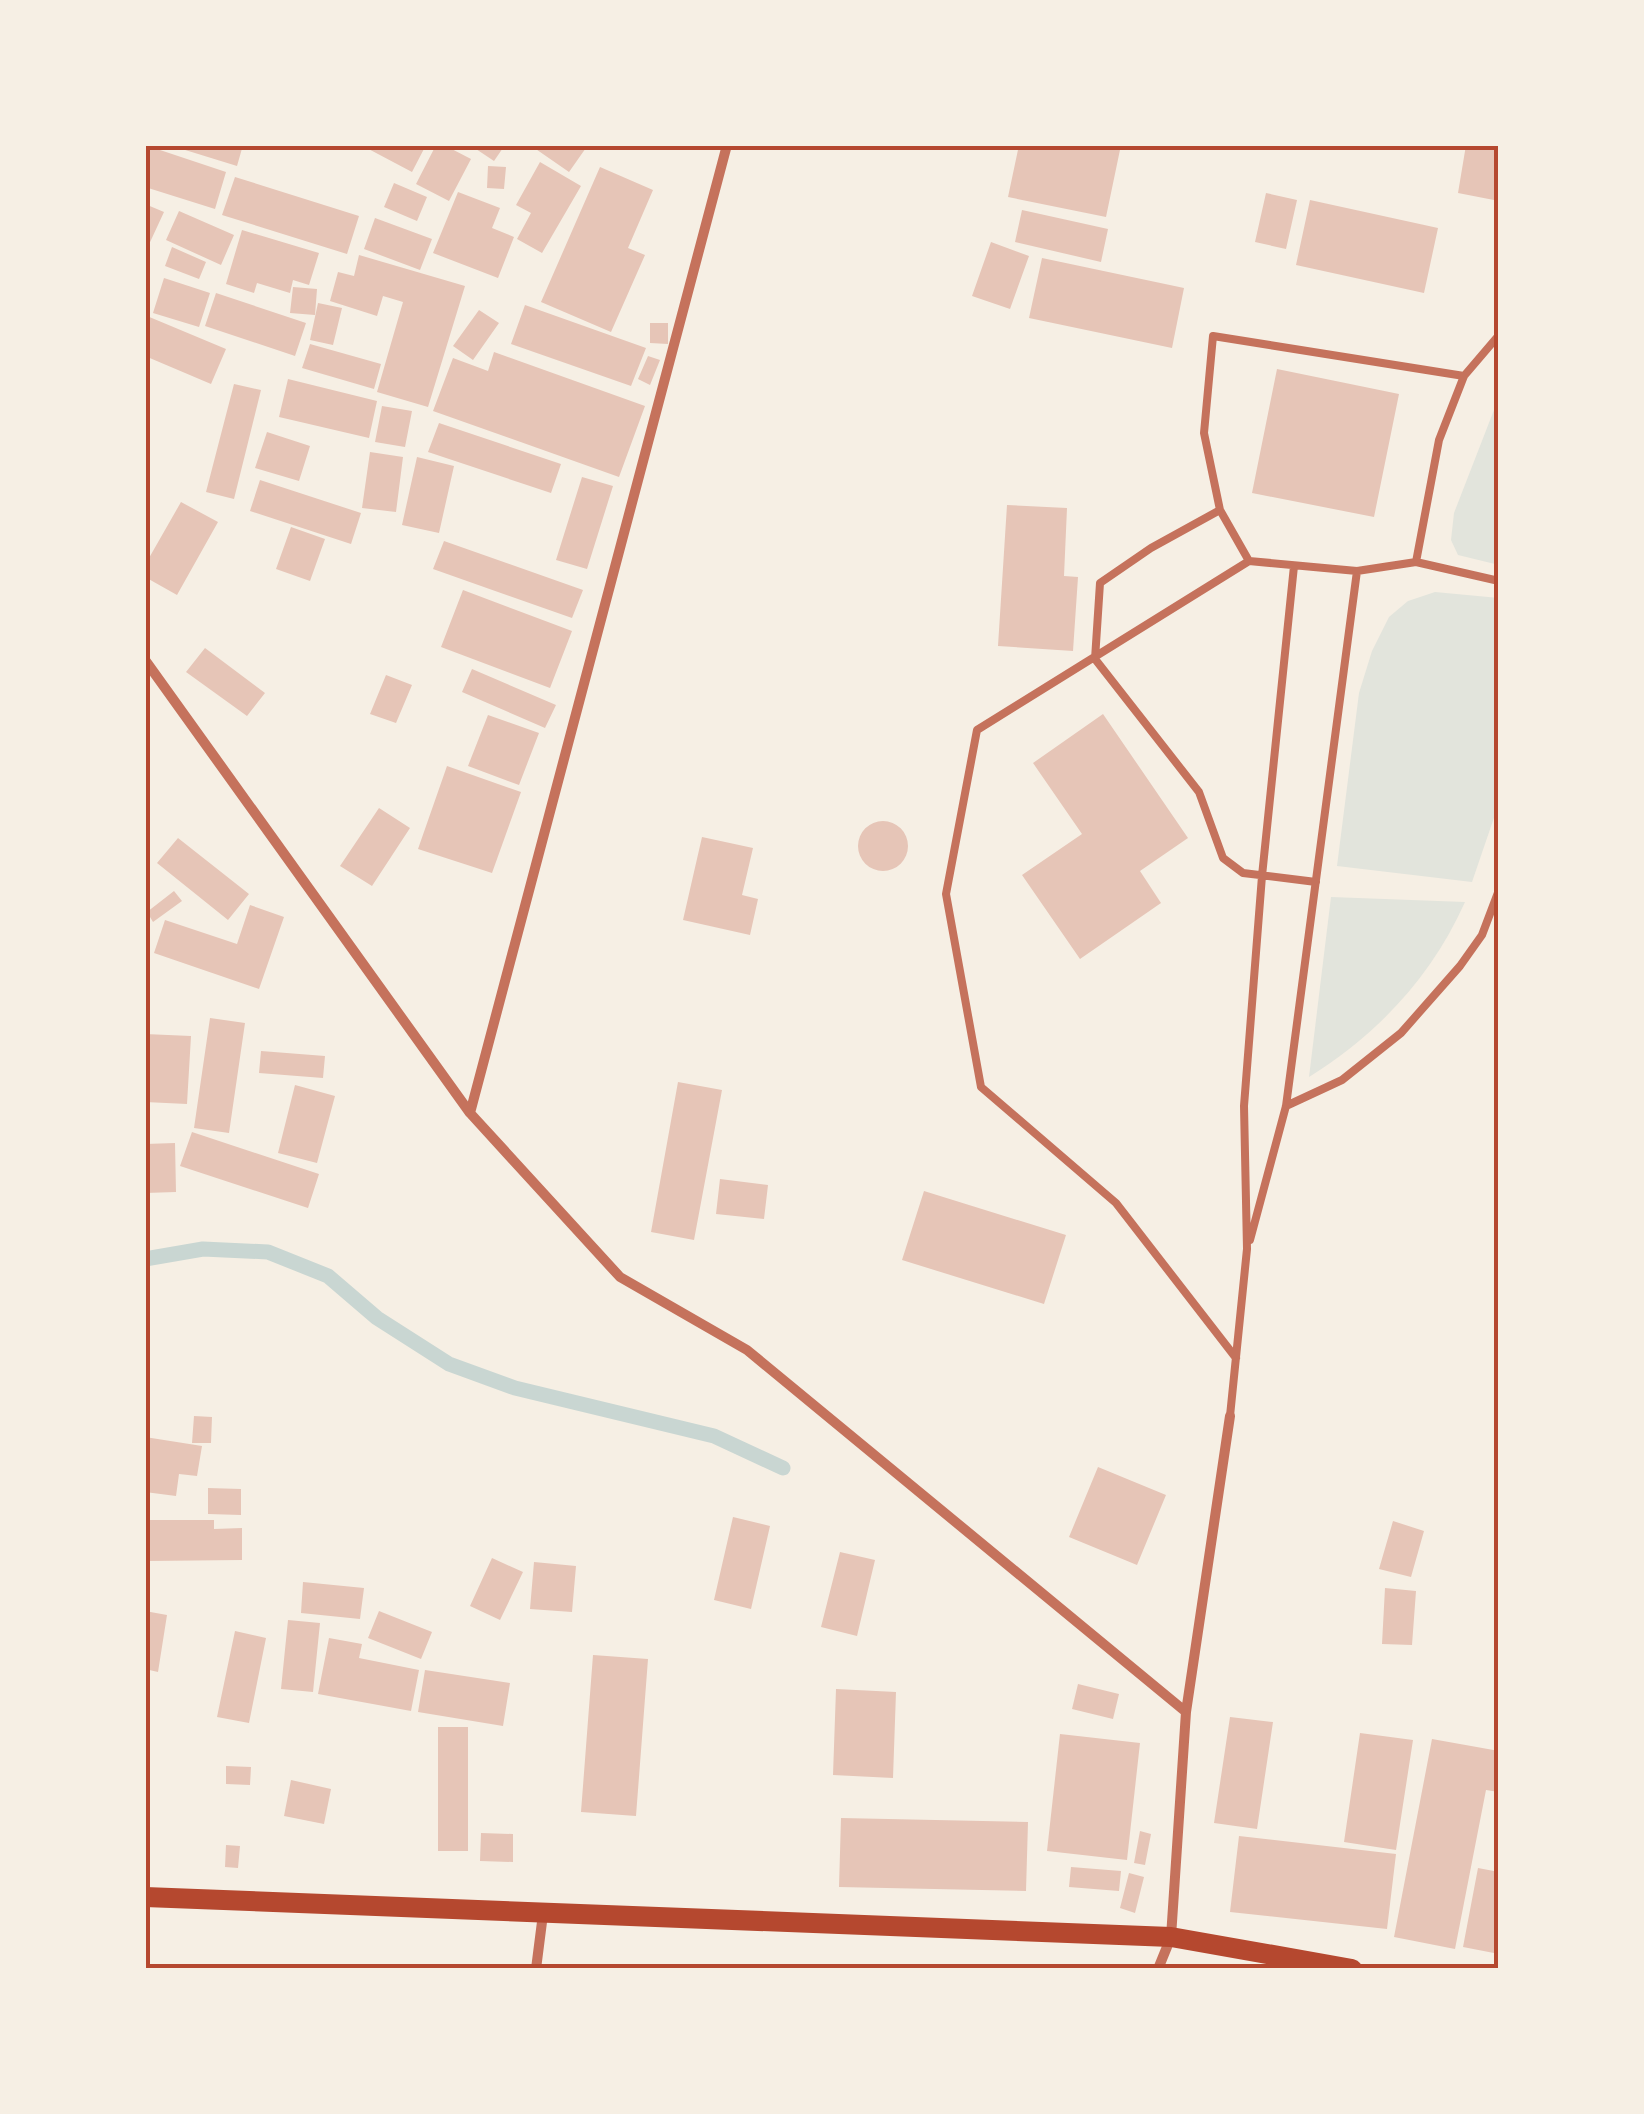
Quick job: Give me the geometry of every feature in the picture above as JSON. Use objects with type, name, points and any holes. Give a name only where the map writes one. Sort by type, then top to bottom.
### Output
[{"type":"main road","points":[[145,1898],[1171,1937],[1352,1969]]},
{"type":"street","points":[[470,1113],[727,145]]},
{"type":"street","points":[[145,660],[470,1113],[620,1277],[748,1350],[1186,1712]]},
{"type":"street","points":[[1158,1969],[1171,1937],[1186,1712],[1230,1416]]},
{"type":"street","points":[[536,1969],[543,1914]]},
{"type":"lane","points":[[1416,562],[1439,440],[1464,376],[1499,335]]},
{"type":"lane","points":[[1249,561],[1220,510],[1204,433],[1213,336],[1464,376]]},
{"type":"lane","points":[[1220,510],[1100,583],[1095,660],[1198,792],[1223,858],[1243,873],[1316,882]]},
{"type":"lane","points":[[1236,1358],[1116,1203],[980,1087],[946,894],[977,730],[1249,561],[1357,571],[1416,562],[1499,581]]},
{"type":"lane","points":[[1230,1416],[1247,1249],[1244,1106],[1262,876],[1294,566]]},
{"type":"lane","points":[[1247,1249],[1286,1106],[1357,571]]},
{"type":"lane","points":[[1286,1106],[1342,1080],[1401,1033],[1482,935],[1499,890]]},
{"type":"shaded area","points":[[1499,397],[1499,565],[1458,555],[1451,540],[1454,513]]},
{"type":"shaded area","points":[[1435,592],[1499,598],[1499,803],[1472,882],[1337,866],[1359,693],[1372,651],[1389,617],[1408,601]]},
{"type":"shaded area","points":[[1331,897],[1465,902],[1436,955],[1400,1001],[1358,1042],[1309,1077]]},
{"type":"building","points":[[145,145],[226,172],[215,209],[145,187]]},
{"type":"building","points":[[169,145],[243,145],[237,166]]},
{"type":"building","points":[[361,145],[426,145],[412,172]]},
{"type":"building","points":[[436,145],[471,159],[449,201],[416,184]]},
{"type":"building","points":[[470,145],[505,145],[494,161]]},
{"type":"building","points":[[530,145],[588,145],[569,172]]},
{"type":"building","points":[[1019,145],[1121,145],[1106,217],[1008,197]]},
{"type":"building","points":[[1466,145],[1499,145],[1499,201],[1458,193]]},
{"type":"building","points":[[540,162],[581,186],[542,253],[517,239],[531,213],[516,205]]},
{"type":"building","points":[[488,166],[506,167],[504,189],[487,188]]},
{"type":"building","points":[[600,167],[653,190],[628,248],[645,255],[611,332],[541,302]]},
{"type":"building","points":[[235,177],[359,216],[347,254],[222,215]]},
{"type":"building","points":[[394,183],[427,197],[417,221],[384,207]]},
{"type":"building","points":[[458,192],[500,208],[492,228],[514,237],[498,278],[433,253]]},
{"type":"building","points":[[1266,193],[1297,200],[1286,249],[1255,242]]},
{"type":"building","points":[[1310,200],[1438,228],[1424,293],[1296,265]]},
{"type":"building","points":[[145,204],[164,212],[145,253]]},
{"type":"building","points":[[1022,210],[1108,229],[1101,262],[1015,242]]},
{"type":"building","points":[[179,211],[234,235],[221,265],[166,240]]},
{"type":"building","points":[[375,218],[432,239],[420,270],[364,249]]},
{"type":"building","points":[[242,230],[319,253],[309,285],[293,280],[290,293],[257,283],[254,293],[226,284]]},
{"type":"building","points":[[991,242],[1029,256],[1010,309],[972,296]]},
{"type":"building","points":[[172,247],[206,262],[199,279],[165,266]]},
{"type":"building","points":[[359,255],[465,286],[428,407],[377,392],[403,302],[383,296],[377,316],[330,301],[338,272],[354,276]]},
{"type":"building","points":[[1042,258],[1184,288],[1172,348],[1029,318]]},
{"type":"building","points":[[164,278],[210,293],[199,327],[153,313]]},
{"type":"building","points":[[293,287],[317,289],[315,315],[290,313]]},
{"type":"building","points":[[216,293],[306,323],[295,356],[205,326]]},
{"type":"building","points":[[318,303],[342,308],[333,345],[310,340]]},
{"type":"building","points":[[525,305],[646,348],[631,386],[511,344]]},
{"type":"building","points":[[479,310],[499,323],[473,360],[453,346]]},
{"type":"building","points":[[147,316],[226,349],[211,384],[145,356]]},
{"type":"building","points":[[650,323],[668,323],[668,344],[650,343]]},
{"type":"building","points":[[310,344],[381,364],[374,389],[302,368]]},
{"type":"building","points":[[494,352],[645,406],[619,477],[433,411],[453,358],[488,371]]},
{"type":"building","points":[[648,356],[660,360],[650,385],[638,379]]},
{"type":"building","points":[[1277,369],[1399,394],[1374,517],[1252,493]]},
{"type":"building","points":[[288,379],[377,401],[369,438],[279,417]]},
{"type":"building","points":[[234,384],[261,390],[234,499],[206,492]]},
{"type":"building","points":[[382,406],[412,411],[405,447],[375,442]]},
{"type":"building","points":[[439,423],[561,464],[551,493],[428,452]]},
{"type":"building","points":[[267,432],[310,446],[299,481],[255,468]]},
{"type":"building","points":[[370,452],[403,457],[396,512],[362,508]]},
{"type":"building","points":[[417,457],[454,466],[439,533],[402,525]]},
{"type":"building","points":[[582,477],[613,486],[587,569],[556,560]]},
{"type":"building","points":[[260,480],[361,513],[351,544],[250,511]]},
{"type":"building","points":[[181,502],[218,522],[177,595],[145,577],[145,565]]},
{"type":"building","points":[[1007,505],[1067,508],[1064,576],[1078,577],[1073,651],[998,646]]},
{"type":"building","points":[[291,527],[325,539],[310,581],[276,569]]},
{"type":"building","points":[[444,541],[583,590],[572,618],[433,569]]},
{"type":"building","points":[[463,590],[572,631],[550,688],[441,647]]},
{"type":"building","points":[[205,648],[265,693],[247,716],[186,672]]},
{"type":"building","points":[[472,669],[556,705],[545,728],[462,692]]},
{"type":"building","points":[[386,675],[412,685],[396,723],[370,714]]},
{"type":"building","points":[[1103,714],[1188,838],[1140,871],[1161,903],[1080,959],[1022,875],[1082,834],[1033,763]]},
{"type":"building","points":[[488,715],[539,733],[519,785],[468,766]]},
{"type":"building","points":[[447,766],[521,792],[492,873],[418,849]]},
{"type":"building","points":[[379,808],[410,828],[372,886],[340,866]]},
{"type":"building","points":[[883,821],[901,828],[908,846],[901,864],[883,871],[865,864],[858,846],[865,828]]},
{"type":"building","points":[[702,837],[753,848],[742,895],[758,899],[750,935],[683,920]]},
{"type":"building","points":[[178,838],[249,894],[228,920],[157,863]]},
{"type":"building","points":[[174,891],[182,901],[153,922],[147,912]]},
{"type":"building","points":[[250,905],[284,917],[259,989],[154,953],[165,920],[237,944]]},
{"type":"building","points":[[210,1018],[245,1023],[229,1133],[194,1128]]},
{"type":"building","points":[[145,1034],[191,1036],[187,1104],[145,1102]]},
{"type":"building","points":[[261,1051],[325,1056],[323,1078],[259,1073]]},
{"type":"building","points":[[678,1082],[722,1090],[694,1240],[651,1232]]},
{"type":"building","points":[[295,1085],[335,1096],[317,1163],[278,1153]]},
{"type":"building","points":[[192,1132],[319,1174],[308,1208],[180,1166]]},
{"type":"building","points":[[175,1143],[176,1192],[145,1193],[145,1144]]},
{"type":"building","points":[[720,1179],[768,1185],[764,1219],[716,1214]]},
{"type":"building","points":[[924,1191],[1066,1235],[1044,1304],[902,1260]]},
{"type":"building","points":[[194,1416],[212,1417],[211,1443],[192,1443]]},
{"type":"building","points":[[145,1437],[202,1446],[197,1476],[179,1474],[176,1496],[145,1492]]},
{"type":"building","points":[[1098,1467],[1166,1495],[1137,1565],[1069,1537]]},
{"type":"building","points":[[208,1488],[241,1489],[241,1515],[208,1514]]},
{"type":"building","points":[[733,1517],[770,1526],[751,1609],[714,1600]]},
{"type":"building","points":[[147,1520],[214,1520],[214,1529],[242,1528],[242,1560],[148,1561]]},
{"type":"building","points":[[1393,1521],[1424,1531],[1411,1577],[1379,1569]]},
{"type":"building","points":[[840,1552],[875,1560],[857,1636],[821,1627]]},
{"type":"building","points":[[492,1558],[523,1572],[500,1620],[470,1606]]},
{"type":"building","points":[[534,1562],[576,1566],[572,1612],[530,1609]]},
{"type":"building","points":[[303,1582],[364,1588],[360,1619],[301,1613]]},
{"type":"building","points":[[1385,1588],[1416,1591],[1412,1645],[1382,1644]]},
{"type":"building","points":[[145,1611],[167,1615],[158,1672],[145,1669]]},
{"type":"building","points":[[379,1611],[432,1632],[421,1659],[368,1638]]},
{"type":"building","points":[[288,1620],[320,1623],[313,1692],[281,1689]]},
{"type":"building","points":[[235,1631],[266,1638],[249,1723],[217,1717]]},
{"type":"building","points":[[329,1638],[362,1644],[359,1658],[419,1670],[411,1711],[318,1694]]},
{"type":"building","points":[[593,1655],[648,1659],[636,1816],[581,1812]]},
{"type":"building","points":[[425,1670],[510,1683],[503,1726],[418,1712]]},
{"type":"building","points":[[1078,1684],[1119,1694],[1113,1719],[1072,1709]]},
{"type":"building","points":[[836,1689],[896,1692],[893,1778],[833,1775]]},
{"type":"building","points":[[1230,1717],[1273,1722],[1257,1829],[1214,1823]]},
{"type":"building","points":[[438,1727],[468,1727],[468,1851],[438,1851]]},
{"type":"building","points":[[1360,1733],[1413,1740],[1396,1850],[1344,1842]]},
{"type":"building","points":[[1060,1734],[1140,1743],[1127,1860],[1047,1851]]},
{"type":"building","points":[[1432,1739],[1499,1751],[1499,1792],[1486,1790],[1455,1949],[1394,1937]]},
{"type":"building","points":[[226,1766],[251,1767],[250,1785],[226,1784]]},
{"type":"building","points":[[291,1780],[331,1789],[324,1824],[284,1816]]},
{"type":"building","points":[[841,1818],[1028,1822],[1026,1891],[839,1887]]},
{"type":"building","points":[[1140,1831],[1151,1834],[1145,1865],[1134,1863]]},
{"type":"building","points":[[481,1833],[513,1834],[513,1862],[480,1861]]},
{"type":"building","points":[[1239,1836],[1396,1854],[1387,1929],[1230,1912]]},
{"type":"building","points":[[226,1845],[240,1846],[238,1868],[225,1867]]},
{"type":"building","points":[[1071,1867],[1121,1871],[1119,1891],[1069,1887]]},
{"type":"building","points":[[1478,1868],[1499,1872],[1499,1954],[1463,1947]]},
{"type":"building","points":[[1129,1873],[1144,1877],[1135,1913],[1120,1908]]},
{"type":"waterway","points":[[145,1259],[203,1249],[268,1252],[328,1276],[377,1318],[449,1364],[515,1388],[714,1436],[783,1468]]}]
